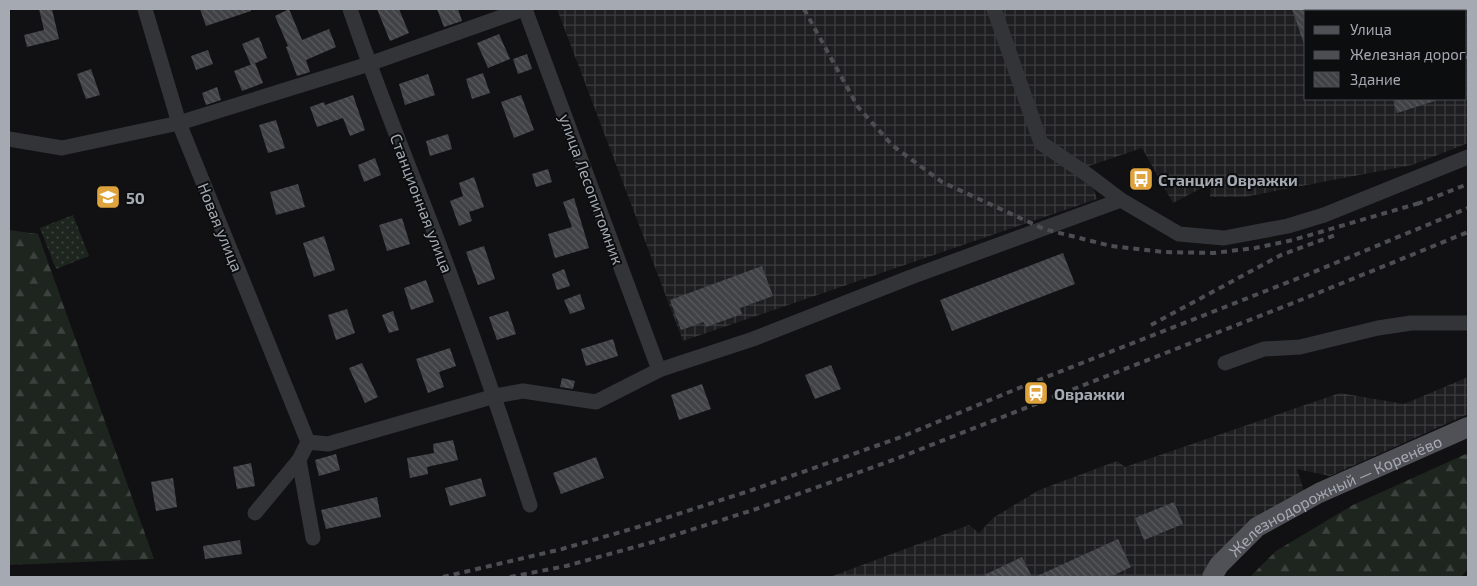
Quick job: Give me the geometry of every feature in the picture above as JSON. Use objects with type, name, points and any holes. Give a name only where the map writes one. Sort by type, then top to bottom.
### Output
[{"type":"main road","name":"Железнодорожный — Коренёво","points":[[1212,577],[1219,565],[1257,527],[1319,493],[1468,427]]},
{"type":"street","name":"Новая улица","points":[[145,9],[179,123],[308,442]]},
{"type":"street","name":"Станционная улица","points":[[350,9],[369,64],[495,396],[530,505]]},
{"type":"street","points":[[9,138],[62,148],[179,123],[369,64],[525,9]]},
{"type":"street","name":"улица Лесопитомник","points":[[525,9],[659,370]]},
{"type":"street","points":[[994,9],[1041,143],[1121,200],[1179,234],[1224,238],[1275,229],[1324,216],[1468,157]]},
{"type":"street","points":[[255,513],[300,460],[308,442],[328,444],[495,396],[523,391],[596,402],[659,370],[752,339],[911,277],[1121,200]]},
{"type":"street","points":[[1225,363],[1264,349],[1300,347],[1378,328],[1410,324],[1468,323]]},
{"type":"street","points":[[300,460],[313,538]]},
{"type":"shaded area","points":[[557,9],[1468,9],[1468,143],[1412,165],[1244,197],[1210,197],[1211,183],[1173,203],[1142,148],[1086,167],[1097,199],[683,341]]},
{"type":"shaded area","points":[[1468,377],[1468,414],[1330,476],[1297,469],[1304,491],[1211,560],[1201,577],[830,577],[969,525],[979,533],[993,518],[1039,490],[1117,461],[1125,467],[1340,393],[1404,404]]},
{"type":"green space","points":[[73,215],[89,256],[56,269],[40,228]]},
{"type":"green space","points":[[9,230],[38,234],[154,559],[9,565]]},
{"type":"green space","points":[[1468,453],[1468,569],[1461,577],[1250,577],[1276,551],[1353,505]]},
{"type":"building","points":[[39,9],[52,9],[59,39],[27,47],[24,35],[44,30]]},
{"type":"building","points":[[200,9],[250,9],[251,11],[206,26]]},
{"type":"building","points":[[289,9],[302,40],[329,29],[336,47],[306,60],[310,72],[297,76],[286,47],[288,46],[275,16]]},
{"type":"building","points":[[377,9],[399,9],[409,33],[390,41]]},
{"type":"building","points":[[437,9],[458,9],[462,21],[444,27]]},
{"type":"building","points":[[1292,9],[1306,9],[1304,10],[1304,44]]},
{"type":"building","points":[[499,34],[510,59],[488,68],[477,43]]},
{"type":"building","points":[[259,37],[267,58],[251,65],[242,44]]},
{"type":"building","points":[[208,50],[213,64],[196,70],[191,56]]},
{"type":"building","points":[[527,54],[532,69],[518,74],[513,59]]},
{"type":"building","points":[[255,63],[263,83],[242,91],[234,71]]},
{"type":"building","points":[[91,69],[100,95],[86,99],[77,74]]},
{"type":"building","points":[[483,73],[490,93],[472,99],[466,79]]},
{"type":"building","points":[[428,74],[435,95],[405,105],[399,84]]},
{"type":"building","points":[[217,87],[221,100],[206,105],[202,93]]},
{"type":"building","points":[[353,95],[365,130],[350,136],[343,118],[317,127],[310,107],[324,102],[325,105]]},
{"type":"building","points":[[521,95],[534,130],[514,138],[501,102]]},
{"type":"building","points":[[1393,100],[1435,100],[1435,101],[1397,113]]},
{"type":"building","points":[[276,120],[285,148],[268,153],[259,125]]},
{"type":"building","points":[[448,134],[452,149],[430,156],[426,141]]},
{"type":"building","points":[[375,158],[381,175],[364,182],[358,165]]},
{"type":"building","points":[[548,169],[552,182],[536,187],[532,174]]},
{"type":"building","points":[[474,177],[484,207],[469,212],[472,221],[459,226],[450,201],[463,196],[459,183]]},
{"type":"building","points":[[298,184],[305,207],[276,215],[270,192]]},
{"type":"building","points":[[574,198],[589,248],[555,258],[548,234],[572,227],[563,202]]},
{"type":"building","points":[[402,218],[410,244],[387,251],[379,225]]},
{"type":"building","points":[[324,236],[335,270],[314,277],[303,243]]},
{"type":"building","points":[[484,246],[495,279],[478,285],[466,252]]},
{"type":"building","points":[[1063,253],[1075,284],[952,331],[940,300]]},
{"type":"building","points":[[762,266],[773,296],[740,308],[742,314],[706,327],[704,322],[681,330],[670,300]]},
{"type":"building","points":[[564,269],[570,286],[557,290],[552,274]]},
{"type":"building","points":[[426,280],[434,302],[411,310],[404,288]]},
{"type":"building","points":[[580,294],[585,309],[570,314],[564,300]]},
{"type":"building","points":[[347,309],[355,333],[336,340],[328,315]]},
{"type":"building","points":[[393,311],[399,330],[389,333],[382,315]]},
{"type":"building","points":[[508,311],[516,334],[497,340],[489,317]]},
{"type":"building","points":[[613,339],[618,356],[586,366],[581,349]]},
{"type":"building","points":[[450,348],[456,366],[439,372],[444,387],[428,393],[416,359]]},
{"type":"building","points":[[362,363],[378,397],[365,403],[349,368]]},
{"type":"building","points":[[831,365],[841,389],[815,399],[805,375]]},
{"type":"building","points":[[562,378],[575,381],[573,389],[560,387]]},
{"type":"building","points":[[702,384],[711,409],[679,420],[671,395]]},
{"type":"building","points":[[453,440],[458,460],[427,467],[428,474],[410,478],[407,458],[434,453],[433,444]]},
{"type":"building","points":[[336,454],[340,470],[319,476],[315,460]]},
{"type":"building","points":[[596,457],[604,478],[561,494],[553,473]]},
{"type":"building","points":[[251,463],[255,486],[237,489],[233,467]]},
{"type":"building","points":[[173,478],[177,507],[156,511],[151,482]]},
{"type":"building","points":[[481,478],[486,496],[450,506],[445,488]]},
{"type":"building","points":[[377,497],[381,517],[326,529],[321,510]]},
{"type":"building","points":[[1174,502],[1183,524],[1144,540],[1135,518]]},
{"type":"building","points":[[1118,539],[1131,567],[1110,577],[1035,577]]},
{"type":"building","points":[[240,540],[242,554],[205,559],[203,546]]},
{"type":"building","points":[[1022,557],[1032,577],[980,577]]},
{"type":"railway","points":[[804,9],[858,107],[893,146],[942,182],[1044,229],[1111,246],[1163,252],[1214,253],[1255,248],[1293,240],[1423,202]]},
{"type":"railway","points":[[1417,204],[1468,184]]},
{"type":"railway","points":[[443,577],[562,549],[638,527],[752,490],[901,437],[1031,383],[1304,276],[1468,208]]},
{"type":"railway","points":[[510,577],[566,566],[653,542],[756,509],[893,460],[1468,232]]},
{"type":"railway","points":[[1151,325],[1281,255],[1338,234]]},
{"type":"place","name":"Станция Овражки","points":[[1141,179]]},
{"type":"place","name":"50","points":[[108,197]]},
{"type":"place","name":"Овражки","points":[[1036,393]]}]
